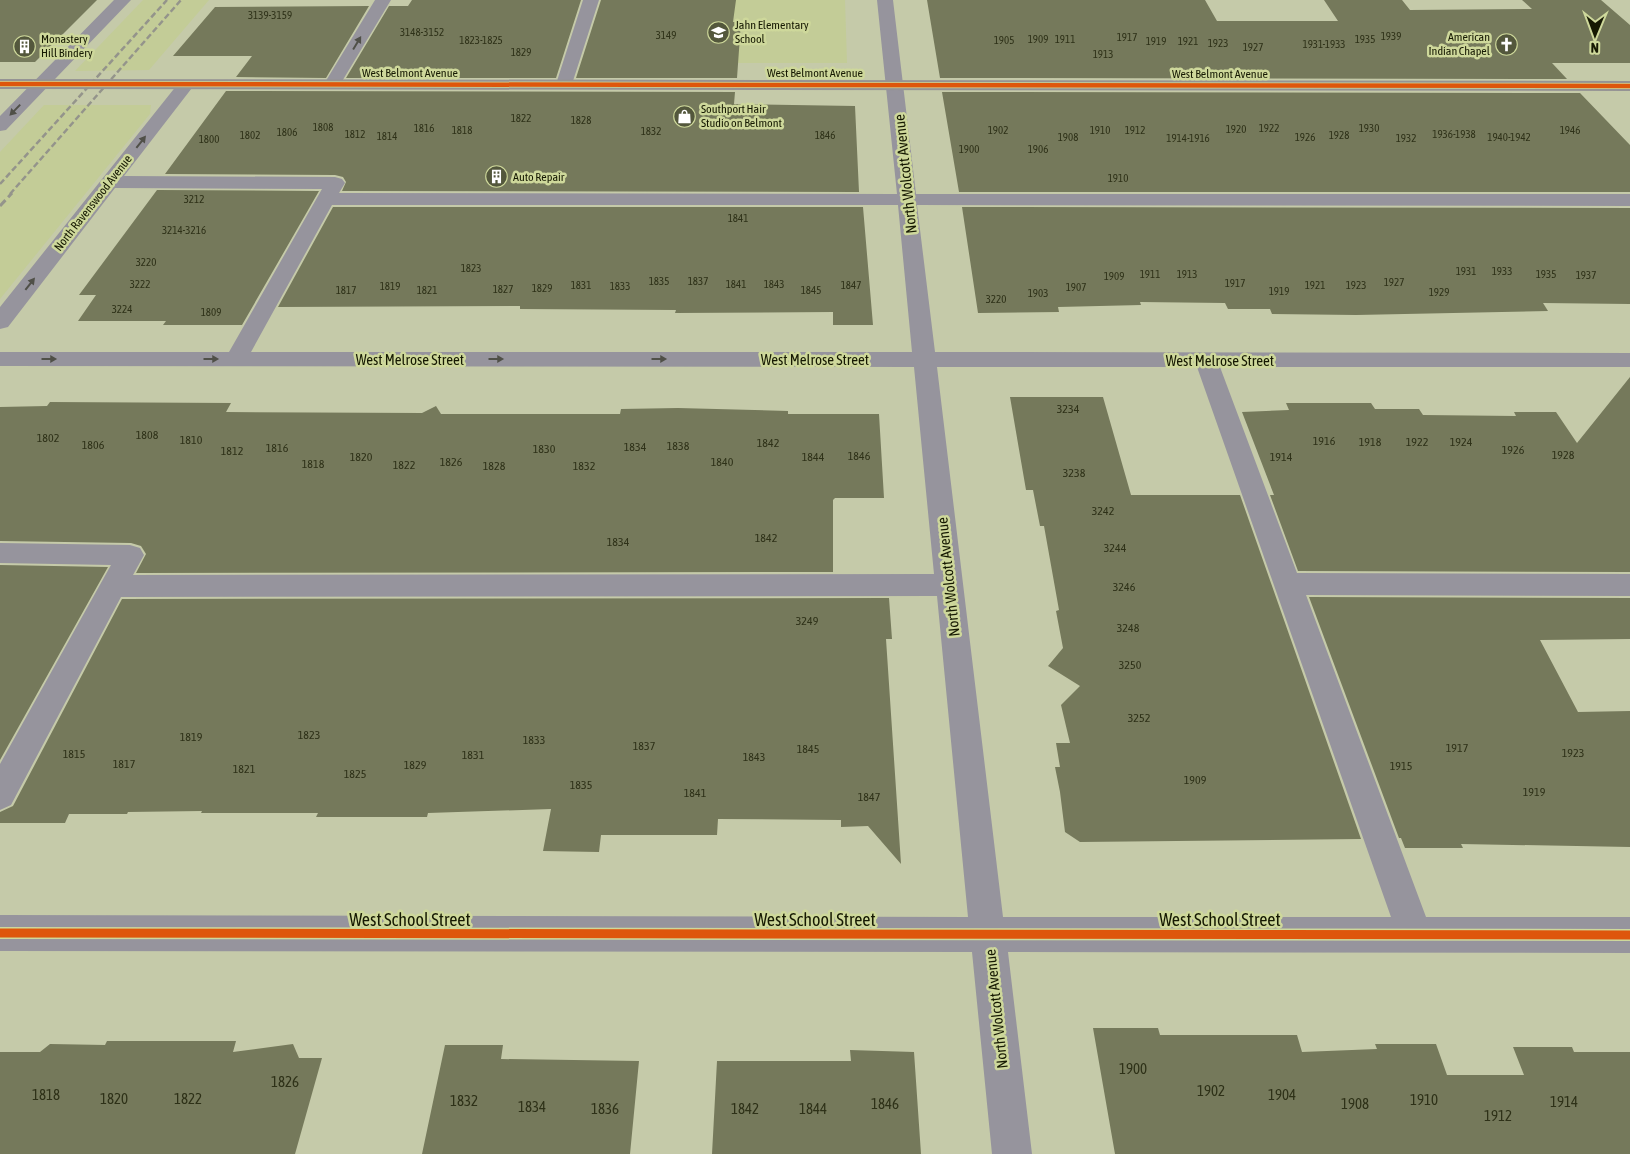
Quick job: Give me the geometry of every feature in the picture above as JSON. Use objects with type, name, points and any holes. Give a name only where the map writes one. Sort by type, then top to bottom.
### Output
[{"type":"main road","name":"West Belmont Avenue","points":[[0,84],[1630,86]]},
{"type":"street","points":[[0,126],[123,0]]},
{"type":"street","points":[[332,84],[383,0]]},
{"type":"street","points":[[564,84],[591,0]]},
{"type":"street","name":"North Wolcott Avenue","points":[[885,0],[1012,1154]]},
{"type":"street","name":"North Ravenswood Avenue","points":[[0,322],[187,84]]},
{"type":"street","points":[[110,182],[335,184],[236,359]]},
{"type":"street","points":[[327,199],[1630,200]]},
{"type":"street","name":"West Melrose Street","points":[[0,359],[1630,360]]},
{"type":"street","points":[[1206,360],[1415,934]]},
{"type":"street","points":[[0,553],[130,555],[0,795]]},
{"type":"street","points":[[1288,584],[1630,585]]},
{"type":"street","points":[[114,586],[949,585]]},
{"type":"street","name":"West School Street","points":[[0,933],[1630,934]]},
{"type":"shaded area","points":[[143,0],[209,0],[149,70],[75,71]]},
{"type":"shaded area","name":"Jahn Elementary School","points":[[601,0],[845,0],[847,63],[582,63]]},
{"type":"shaded area","points":[[44,105],[151,105],[150,114],[0,299],[0,152]]},
{"type":"building","name":"Monastery Hill Bindery","points":[[0,0],[97,0],[35,62],[0,62]]},
{"type":"building","points":[[412,0],[581,0],[556,78],[346,78],[389,6],[408,6]]},
{"type":"building","points":[[601,0],[736,0],[733,22],[741,22],[737,78],[576,78]]},
{"type":"building","points":[[927,0],[1205,0],[1217,21],[1338,21],[1324,0],[1402,0],[1410,10],[1532,9],[1522,0],[1601,0],[1630,25],[1630,63],[1552,63],[1567,79],[940,78]]},
{"type":"building","points":[[369,6],[326,78],[236,77],[252,56],[173,56],[215,7]]},
{"type":"building","points":[[226,91],[735,92],[734,104],[855,106],[859,192],[342,191],[346,182],[343,177],[335,175],[165,174]]},
{"type":"building","points":[[942,92],[1580,93],[1630,145],[1630,192],[959,192]]},
{"type":"building","points":[[157,190],[319,191],[242,325],[163,325],[166,321],[78,321],[96,295],[79,295]]},
{"type":"building","points":[[333,207],[863,207],[873,325],[833,325],[833,312],[675,313],[676,310],[520,309],[520,306],[278,307]]},
{"type":"building","points":[[962,207],[1630,208],[1630,304],[1543,303],[1548,311],[1356,315],[1272,314],[1270,309],[1228,309],[1225,303],[1140,302],[1141,305],[1058,307],[1059,312],[978,313]]},
{"type":"building","points":[[1630,377],[1630,572],[1298,571],[1270,495],[1274,495],[1242,412],[1289,410],[1286,403],[1371,403],[1375,409],[1419,409],[1423,415],[1516,416],[1514,412],[1556,412],[1577,443]]},
{"type":"building","points":[[1010,397],[1103,397],[1131,495],[1240,495],[1361,839],[1080,842],[1065,832],[1055,767],[1060,767],[1056,743],[1070,743],[1061,705],[1080,686],[1048,666],[1063,648],[1056,611],[1059,610],[1044,526],[1040,526],[1033,490],[1026,490]]},
{"type":"building","points":[[50,402],[231,403],[226,412],[422,413],[436,406],[441,414],[620,414],[621,409],[678,408],[788,411],[788,414],[879,414],[884,498],[835,498],[833,500],[833,572],[136,573],[146,554],[141,546],[131,543],[0,541],[0,407],[47,406]]},
{"type":"building","points":[[0,565],[108,567],[0,760]]},
{"type":"building","points":[[1309,597],[1630,598],[1630,639],[1540,640],[1578,712],[1630,711],[1630,847],[1461,844],[1463,848],[1405,848],[1401,838],[1399,838]]},
{"type":"building","points":[[889,598],[892,639],[886,639],[901,864],[868,826],[841,827],[841,820],[718,819],[717,835],[601,835],[599,852],[543,851],[551,809],[428,813],[427,817],[316,817],[318,813],[201,813],[202,811],[128,812],[127,814],[69,814],[65,823],[0,823],[0,812],[13,806],[122,599]]},
{"type":"building","points":[[1093,1028],[1158,1028],[1160,1035],[1297,1035],[1302,1052],[1377,1049],[1375,1044],[1436,1044],[1447,1075],[1524,1075],[1513,1047],[1572,1047],[1574,1052],[1630,1052],[1630,1154],[1115,1154]]},
{"type":"building","points":[[107,1041],[236,1041],[233,1052],[293,1044],[299,1058],[322,1058],[295,1154],[0,1154],[0,1052],[40,1052],[50,1044],[105,1045]]},
{"type":"building","points":[[445,1045],[503,1045],[501,1059],[639,1061],[630,1154],[422,1154]]},
{"type":"building","points":[[850,1050],[914,1052],[921,1154],[712,1154],[717,1061],[851,1061]]},
{"type":"railway","points":[[0,184],[167,0]]},
{"type":"railway","points":[[10,194],[181,0]]},
{"type":"railway","points":[[0,206],[12,193]]},
{"type":"cycle path","points":[[0,84],[1630,86]]},
{"type":"cycle path","points":[[0,933],[1630,935]]},
{"type":"place","name":"Jahn Elementary School","points":[[719,32]]},
{"type":"place","name":"American Indian Chapel","points":[[1506,44]]},
{"type":"place","name":"Monastery Hill Bindery","points":[[25,46]]},
{"type":"place","name":"Southport Hair Studio on Belmont","points":[[685,116]]},
{"type":"place","name":"Auto Repair","points":[[497,177]]}]
